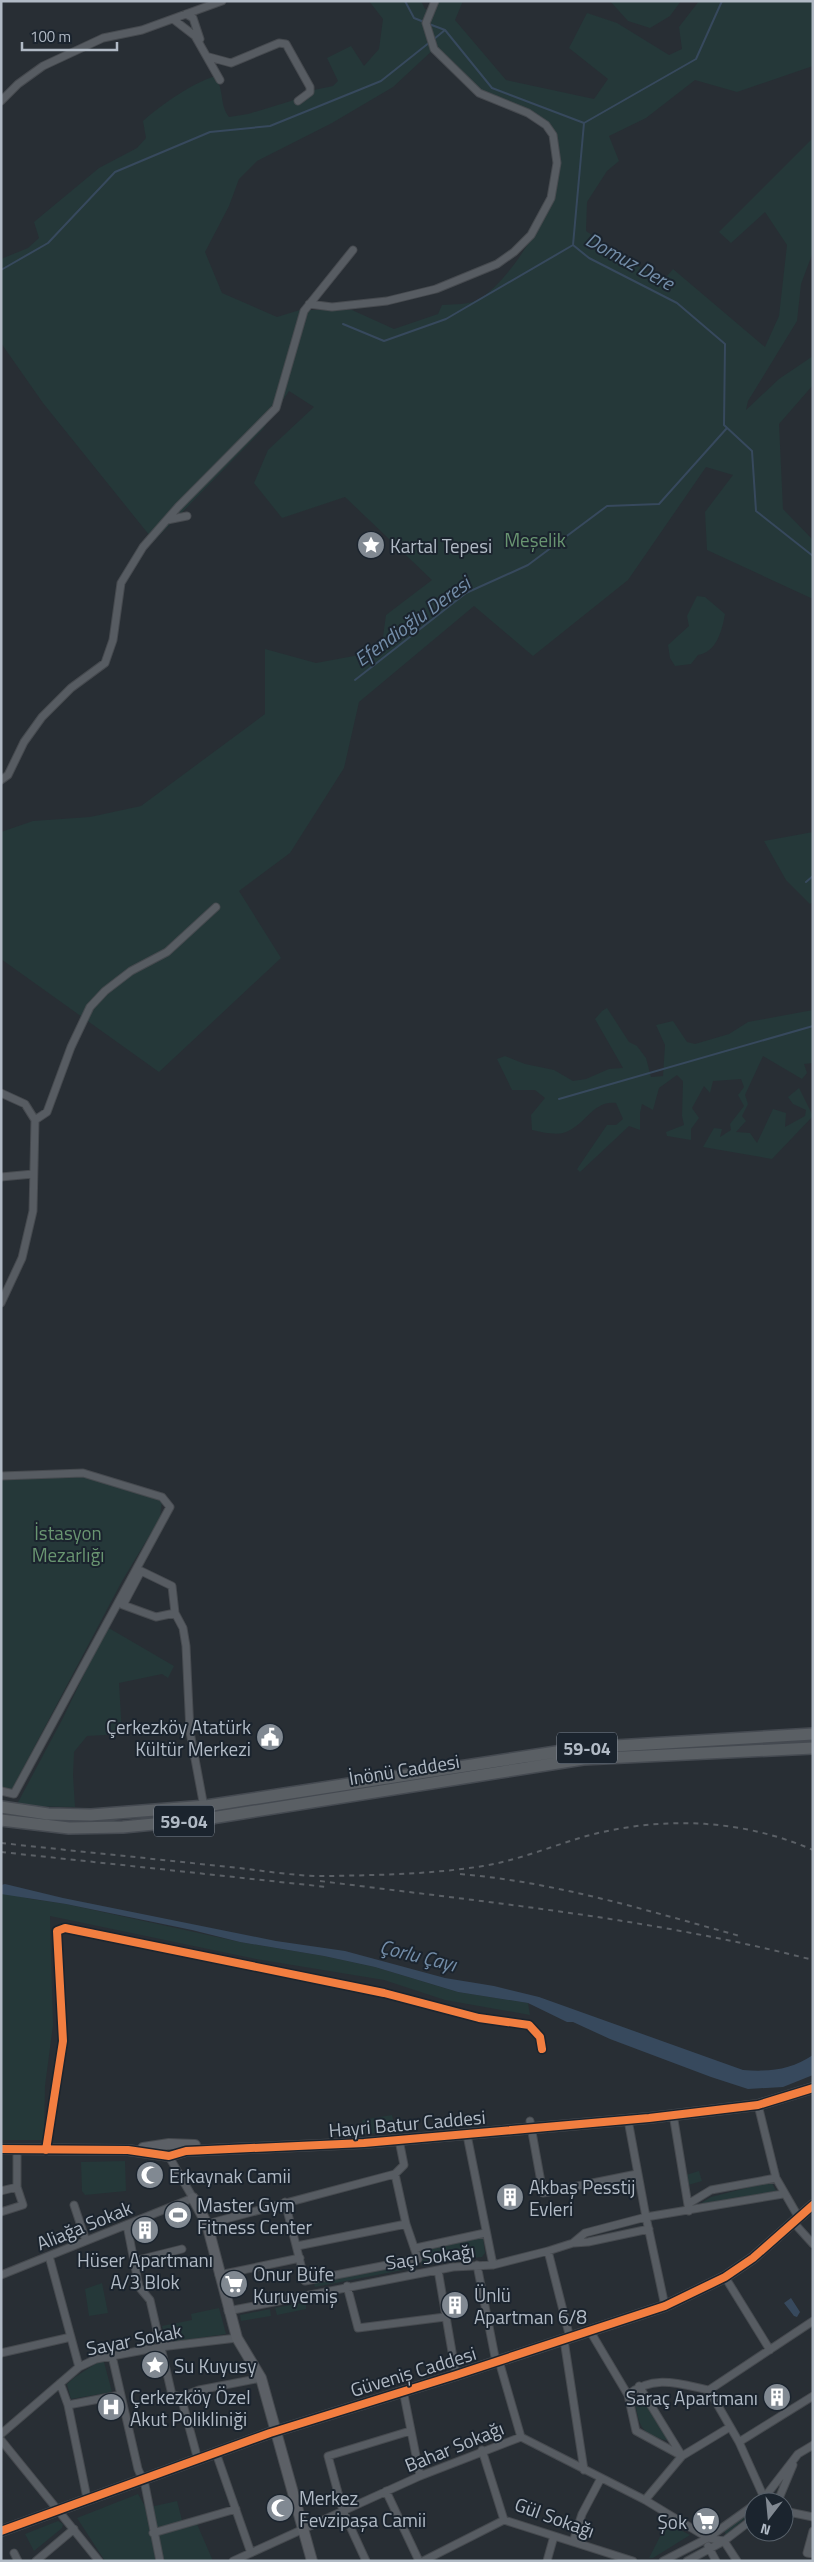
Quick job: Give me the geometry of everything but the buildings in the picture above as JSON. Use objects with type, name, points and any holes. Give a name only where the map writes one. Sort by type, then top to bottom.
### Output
[{"type":"main road","name":"İnönü Caddesi","points":[[1,1820],[69,1828],[123,1827],[205,1819],[582,1748],[813,1734]]},
{"type":"main road","name":"İnönü Caddesi","points":[[1,1807],[48,1814],[91,1815],[204,1807],[365,1788],[583,1758],[813,1748]]},
{"type":"street","points":[[1,102],[18,84],[43,66],[103,38],[142,30],[222,1]]},
{"type":"street","points":[[309,304],[332,307],[387,300],[436,289],[497,264],[514,252],[531,235],[551,198],[557,163],[553,135],[546,125],[528,113],[479,93],[434,49],[426,23],[435,1]]},
{"type":"street","points":[[186,14],[190,32]]},
{"type":"street","points":[[186,14],[193,18],[202,46],[220,80]]},
{"type":"street","points":[[173,19],[190,32],[202,46]]},
{"type":"street","points":[[208,57],[231,63],[278,43],[286,44],[310,87],[310,92],[298,101]]},
{"type":"street","points":[[1,780],[8,775],[24,742],[42,716],[71,688],[105,664],[113,640],[121,583],[143,547],[276,408],[304,312],[354,250]]},
{"type":"street","points":[[167,520],[187,516]]},
{"type":"street","points":[[35,1120],[47,1112],[71,1047],[90,1007],[105,991],[131,971],[167,952],[216,907]]},
{"type":"street","points":[[1,1093],[25,1104],[35,1120],[33,1211],[22,1258],[1,1303]]},
{"type":"street","points":[[1,1176],[33,1174]]},
{"type":"street","points":[[1,1476],[83,1473],[162,1497],[170,1507],[14,1794],[1,1791]]},
{"type":"street","points":[[175,1612],[156,1617],[123,1605],[141,1571],[172,1586],[175,1612],[183,1628],[190,1732],[204,1807]]},
{"type":"street","points":[[46,2150],[63,2041],[57,1931],[66,1928],[384,1993],[479,2018],[529,2025],[540,2036],[542,2049]]},
{"type":"street","name":"Hayri Batur Caddesi","points":[[1,2149],[170,2151],[300,2148],[467,2135],[531,2125],[628,2120],[758,2105],[813,2088]]},
{"type":"street","points":[[758,2105],[776,2178],[797,2220],[813,2244]]},
{"type":"street","points":[[673,2114],[689,2208]]},
{"type":"street","points":[[628,2120],[637,2174],[665,2306]]},
{"type":"street","points":[[531,2125],[543,2193],[637,2174]]},
{"type":"street","points":[[467,2135],[492,2264]]},
{"type":"street","points":[[207,2224],[395,2174],[404,2165],[399,2140]]},
{"type":"street","points":[[1,2212],[23,2205],[17,2187],[16,2149]]},
{"type":"street","points":[[170,2151],[207,2224],[228,2311],[237,2338],[261,2378],[312,2561]]},
{"type":"street","points":[[305,2281],[418,2259],[416,2248],[406,2224],[395,2174]]},
{"type":"street","points":[[689,2208],[711,2190],[776,2178]]},
{"type":"street","points":[[1,2191],[17,2187]]},
{"type":"street","points":[[573,2243],[585,2233],[646,2217],[689,2208],[783,2194]]},
{"type":"street","name":"Aliağa Sokak","points":[[1,2275],[193,2198]]},
{"type":"street","points":[[285,2202],[308,2294]]},
{"type":"street","points":[[74,2205],[86,2241]]},
{"type":"street","name":"Güveniş Caddesi","points":[[1,2530],[141,2478],[198,2460],[276,2431],[456,2375],[665,2306],[724,2278],[753,2258],[813,2205]]},
{"type":"street","points":[[297,2246],[406,2224]]},
{"type":"street","points":[[127,2225],[139,2288],[150,2300],[172,2395],[181,2397],[199,2390],[261,2378]]},
{"type":"street","points":[[573,2243],[588,2242],[649,2229]]},
{"type":"street","points":[[416,2248],[485,2233]]},
{"type":"street","name":"Saçı Sokağı","points":[[228,2311],[347,2286],[438,2270],[492,2264],[573,2243]]},
{"type":"street","points":[[134,2260],[182,2249]]},
{"type":"street","points":[[548,2251],[567,2339],[584,2470]]},
{"type":"street","points":[[49,2256],[79,2367]]},
{"type":"street","points":[[219,2275],[300,2258]]},
{"type":"street","points":[[477,2265],[498,2361],[521,2437]]},
{"type":"street","points":[[438,2270],[456,2375]]},
{"type":"street","points":[[724,2278],[770,2350]]},
{"type":"street","points":[[347,2286],[358,2328],[445,2317]]},
{"type":"street","points":[[628,2395],[639,2386],[655,2381],[709,2390],[813,2321]]},
{"type":"street","points":[[590,2331],[628,2395],[636,2431],[682,2456]]},
{"type":"street","points":[[1,2353],[71,2337]]},
{"type":"street","name":"Sayar Sokak","points":[[1,2434],[79,2367],[112,2356],[160,2347],[237,2338]]},
{"type":"street","points":[[112,2356],[120,2396],[141,2478],[145,2486],[160,2561]]},
{"type":"street","points":[[60,2383],[68,2405],[88,2498]]},
{"type":"street","points":[[639,2386],[682,2456]]},
{"type":"street","points":[[403,2390],[420,2476]]},
{"type":"street","points":[[709,2390],[739,2442],[759,2492]]},
{"type":"street","points":[[68,2405],[120,2396]]},
{"type":"street","points":[[739,2442],[813,2396]]},
{"type":"street","points":[[181,2397],[198,2460]]},
{"type":"street","points":[[645,2500],[682,2456],[730,2427]]},
{"type":"street","points":[[366,2561],[343,2511],[328,2456],[410,2431]]},
{"type":"street","name":"Bahar Sokağı","points":[[233,2561],[420,2476],[482,2450],[521,2437],[645,2500],[708,2538]]},
{"type":"street","points":[[1,2440],[99,2561]]},
{"type":"street","points":[[770,2492],[798,2454],[813,2445]]},
{"type":"street","name":"Gül Sokağı","points":[[482,2450],[504,2520],[633,2561]]},
{"type":"street","points":[[216,2452],[251,2553]]},
{"type":"street","points":[[782,2492],[798,2454]]},
{"type":"street","points":[[574,2542],[582,2514],[601,2478]]},
{"type":"street","points":[[386,2492],[419,2561]]},
{"type":"street","points":[[153,2533],[236,2509]]},
{"type":"street","points":[[663,2561],[708,2538],[744,2513]]},
{"type":"street","points":[[794,2513],[813,2517]]},
{"type":"street","points":[[423,2561],[504,2520]]},
{"type":"street","points":[[687,2561],[724,2541],[744,2526]]},
{"type":"street","points":[[36,2561],[74,2529]]},
{"type":"street","points":[[812,2561],[810,2553],[813,2531]]},
{"type":"street","points":[[547,2561],[554,2536]]},
{"type":"street","points":[[708,2538],[724,2541],[737,2561]]},
{"type":"street","points":[[708,2538],[708,2548],[716,2561]]},
{"type":"street","points":[[14,2553],[18,2561]]},
{"type":"green space","name":"Meşelik","points":[[369,1],[421,1],[425,9],[431,10],[435,1],[463,1],[455,20],[506,80],[594,99],[608,79],[569,48],[587,13],[617,23],[669,55],[682,49],[679,27],[699,1],[813,1],[813,66],[737,92],[695,80],[646,118],[609,136],[619,161],[607,171],[587,202],[586,231],[662,282],[673,269],[765,347],[779,316],[787,245],[765,212],[731,243],[719,232],[813,138],[813,252],[801,284],[797,321],[748,401],[746,410],[779,379],[813,356],[813,385],[779,424],[783,509],[813,540],[813,599],[707,550],[705,512],[733,475],[706,467],[628,580],[533,656],[474,606],[359,702],[344,768],[290,853],[239,891],[281,958],[159,1072],[1,959],[1,832],[33,821],[90,817],[141,806],[265,714],[265,649],[316,663],[381,651],[386,615],[432,580],[345,497],[282,518],[254,483],[268,450],[314,407],[289,391],[263,429],[154,541],[43,403],[1,343],[1,259],[28,248],[39,238],[34,222],[99,168],[137,148],[146,138],[143,121],[177,95],[215,76],[220,87],[224,107],[229,117],[248,114],[291,101],[309,91],[333,86],[338,81],[327,58],[351,46],[364,66],[379,49],[383,19]],"holes":[[[434,49],[479,93],[546,125],[555,145],[556,168],[551,193],[541,219],[528,244],[512,267],[480,299],[466,303],[442,305],[438,314],[394,329],[352,310],[300,310],[277,317],[222,293],[205,252],[229,206],[239,179],[257,161],[332,123],[393,87]]]},
{"type":"green space","points":[[610,1],[681,1],[670,16],[650,28],[628,21]]},
{"type":"green space","points":[[697,596],[705,597],[725,614],[722,627],[718,639],[710,650],[698,655],[691,664],[675,666],[670,658],[668,645],[689,626],[687,616]]},
{"type":"green space","points":[[813,832],[813,902],[810,904],[786,880],[764,841]]},
{"type":"green space","points":[[607,1008],[629,1042],[637,1046],[646,1058],[651,1077],[663,1076],[665,1045],[656,1025],[673,1021],[687,1042],[695,1044],[729,1034],[748,1022],[813,1010],[813,1063],[804,1064],[807,1073],[802,1079],[763,1056],[745,1095],[748,1104],[742,1116],[746,1121],[736,1132],[750,1133],[757,1143],[773,1109],[786,1113],[785,1127],[805,1116],[806,1110],[793,1104],[788,1097],[799,1088],[813,1116],[772,1159],[703,1147],[714,1128],[722,1129],[720,1137],[731,1130],[730,1124],[744,1106],[738,1095],[744,1087],[741,1079],[713,1081],[710,1093],[704,1086],[692,1108],[699,1118],[691,1129],[691,1140],[667,1136],[666,1132],[684,1125],[682,1116],[683,1081],[677,1075],[659,1088],[653,1110],[642,1104],[640,1130],[629,1126],[580,1172],[577,1169],[607,1125],[616,1125],[623,1119],[616,1103],[608,1103],[601,1106],[571,1130],[563,1133],[532,1130],[531,1115],[545,1098],[535,1090],[512,1090],[497,1059],[505,1056],[525,1064],[554,1070],[573,1081],[586,1079],[609,1069],[623,1068],[595,1019]]},
{"type":"green space","name":"İstasyon Mezarlığı","points":[[84,1476],[162,1500],[160,1518],[122,1581],[11,1791],[1,1788],[1,1480]]},
{"type":"green space","points":[[107,1627],[174,1666],[168,1678],[162,1674],[119,1683],[122,1734],[87,1736],[74,1752],[75,1807],[16,1806],[63,1718]]},
{"type":"green space","points":[[5,1893],[66,1904],[240,1942],[324,1956],[375,1967],[458,1992],[528,2003],[530,2015],[445,2000],[384,1980],[256,1959],[50,1916],[53,2025],[45,2086],[44,2140],[1,2140],[1,1894]]},
{"type":"green space","points":[[392,2115],[396,2132],[365,2134],[362,2120]]},
{"type":"green space","points":[[125,2161],[126,2191],[85,2195],[82,2191],[81,2162]]},
{"type":"green space","points":[[699,2171],[702,2181],[688,2185],[686,2175]]},
{"type":"green space","points":[[772,2183],[776,2191],[695,2207],[711,2197]]},
{"type":"green space","points":[[483,2238],[485,2253],[482,2257],[473,2258],[472,2252],[440,2258],[441,2262],[422,2266],[419,2254],[422,2250]]},
{"type":"green space","points":[[417,2262],[418,2267],[315,2287],[314,2283]]},
{"type":"green space","points":[[102,2283],[108,2313],[89,2316],[85,2289]]},
{"type":"green space","points":[[306,2302],[306,2309],[277,2315],[275,2308]]},
{"type":"green space","points":[[219,2308],[226,2334],[170,2342],[166,2339],[162,2326],[192,2320],[191,2314]]},
{"type":"green space","points":[[270,2309],[271,2316],[241,2321],[240,2315]]},
{"type":"green space","points":[[100,2361],[104,2362],[112,2392],[71,2399],[67,2384]]},
{"type":"green space","points":[[641,2396],[670,2441],[653,2436],[643,2428],[638,2416],[635,2399]]},
{"type":"green space","points":[[138,2494],[146,2508],[177,2501],[184,2528],[197,2524],[213,2561],[105,2561],[77,2518]]},
{"type":"green space","points":[[744,2516],[744,2520],[726,2535],[724,2531]]},
{"type":"green space","points":[[58,2521],[63,2524],[62,2528],[34,2551],[25,2534]]},
{"type":"green space","points":[[667,2523],[690,2535],[653,2558],[649,2558]]},
{"type":"water","points":[[5,1884],[63,1898],[276,1941],[345,1951],[445,1978],[494,1986],[539,1997],[743,2070],[762,2071],[779,2069],[796,2064],[813,2055],[813,2075],[783,2087],[748,2089],[610,2039],[573,2022],[567,2022],[528,2003],[458,1992],[375,1967],[324,1956],[240,1942],[66,1904],[1,1894],[1,1885]]},
{"type":"water","points":[[791,2298],[800,2312],[797,2317],[794,2316],[784,2303]]},
{"type":"waterway","name":"Domuz Dere","points":[[405,1],[414,18],[424,22]]},
{"type":"waterway","points":[[584,123],[696,59],[722,1]]},
{"type":"waterway","name":"Domuz Dere","points":[[429,24],[445,30],[492,88],[584,123],[573,245],[589,258],[677,303],[725,344],[724,425],[752,451],[756,511],[813,556]]},
{"type":"waterway","points":[[434,39],[445,30]]},
{"type":"waterway","points":[[1,270],[48,243],[115,172],[210,132],[270,126],[381,81],[430,42]]},
{"type":"waterway","points":[[343,324],[384,341],[446,319],[573,245]]},
{"type":"waterway","name":"Efendioğlu Deresi","points":[[355,680],[466,593],[528,565],[607,506],[659,504],[727,428]]},
{"type":"waterway","points":[[806,882],[813,876]]},
{"type":"waterway","points":[[559,1099],[813,1026]]},
{"type":"railway","points":[[1,1843],[316,1876],[407,1874],[483,1866],[524,1856],[590,1835],[618,1829],[674,1823],[703,1824],[759,1832],[813,1850]]},
{"type":"railway","points":[[1,1852],[327,1887]]},
{"type":"railway","points":[[460,1874],[496,1878],[567,1891],[740,1936]]},
{"type":"railway","points":[[320,1881],[506,1904],[629,1922],[752,1945],[813,1960]]},
{"type":"cycle path","points":[[46,2150],[63,2041],[57,1931],[65,1928],[384,1993],[479,2018],[529,2025],[540,2037],[542,2049]]},
{"type":"cycle path","points":[[1,2149],[128,2150],[169,2156],[186,2151],[364,2143],[649,2118],[758,2105],[813,2088]]},
{"type":"cycle path","points":[[1,2531],[270,2433],[456,2375],[665,2306],[725,2277],[753,2258],[813,2205]]},
{"type":"place","name":"Kartal Tepesi","points":[[371,545]]},
{"type":"place","name":"Çerkezköy Atatürk Kültür Merkezi","points":[[270,1737]]},
{"type":"place","name":"Erkaynak Camii","points":[[150,2175]]},
{"type":"place","name":"Akbaş Pesstij Evleri","points":[[510,2197]]},
{"type":"place","name":"Master Gym Fitness Center","points":[[178,2215]]},
{"type":"place","name":"Hüser Apartmanı A/3 Blok","points":[[145,2230]]},
{"type":"place","name":"Onur Büfe Kuruyemiş","points":[[234,2284]]},
{"type":"place","name":"Ünlü Apartman 6/8","points":[[455,2305]]},
{"type":"place","name":"Su Kuyusy","points":[[155,2365]]},
{"type":"place","name":"Saraç Apartmanı","points":[[777,2397]]},
{"type":"place","name":"Çerkezköy Özel Akut Polikliniği","points":[[111,2407]]},
{"type":"place","name":"Merkez Fevzipaşa Camii","points":[[280,2508]]},
{"type":"place","name":"Şok","points":[[706,2521]]},
{"type":"water label","name":"Çorlu Çayı","points":[[418,1955]]}]
